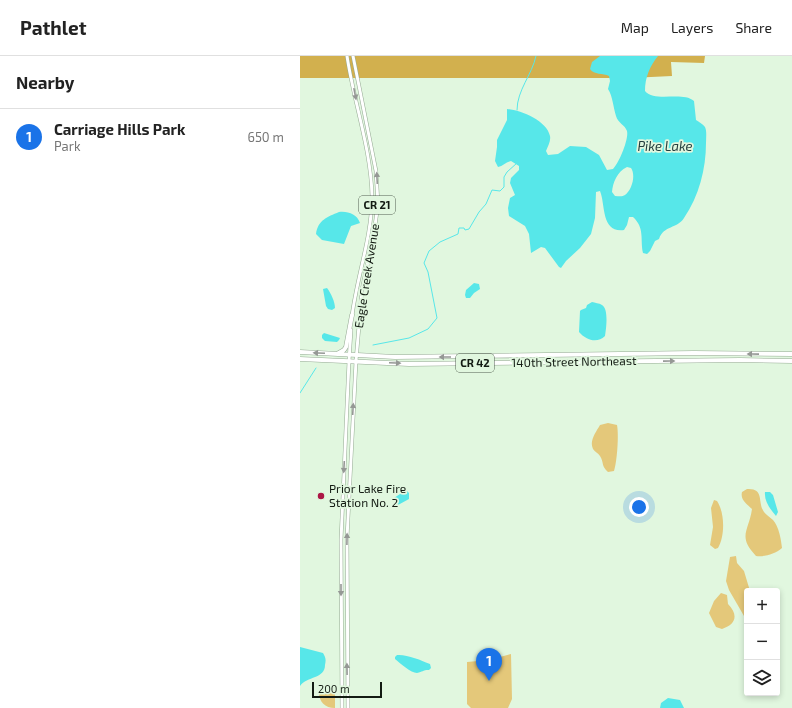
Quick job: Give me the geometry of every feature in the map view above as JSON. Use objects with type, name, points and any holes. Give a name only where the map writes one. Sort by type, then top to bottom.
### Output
[{"type":"highway","points":[[337,354],[346,347],[352,315]]},
{"type":"highway","name":"CR 42","points":[[300,352],[356,355]]},
{"type":"highway","name":"140th Street Northeast","points":[[356,355],[410,357],[694,353],[792,354]]},
{"type":"highway","name":"CR 42","points":[[300,359],[356,361]]},
{"type":"highway","name":"140th Street Northeast","points":[[356,361],[435,364],[594,361],[792,361]]},
{"type":"main road","name":"Eagle Creek Avenue","points":[[348,56],[370,169],[372,197],[370,222],[352,315],[350,354]]},
{"type":"main road","name":"Eagle Creek Avenue","points":[[353,56],[376,172],[378,204],[374,233],[362,290],[356,355]]},
{"type":"main road","name":"CR 21","points":[[342,708],[341,540],[350,354]]},
{"type":"main road","name":"CR 21","points":[[348,708],[347,538],[356,355]]},
{"type":"shaded area","points":[[300,56],[705,56],[704,63],[671,62],[672,76],[630,78],[300,78]]},
{"type":"shaded area","points":[[608,423],[617,425],[618,435],[617,455],[614,471],[608,472],[604,468],[600,456],[593,449],[592,443],[600,425]]},
{"type":"shaded area","points":[[747,489],[753,489],[758,493],[764,512],[773,520],[778,530],[782,548],[770,555],[756,556],[747,543],[746,533],[752,509],[744,502],[742,492]]},
{"type":"shaded area","points":[[714,500],[717,501],[720,506],[723,518],[722,537],[718,548],[715,549],[710,545],[713,527],[711,508]]},
{"type":"shaded area","points":[[736,556],[737,563],[744,571],[749,588],[744,588],[744,616],[729,590],[726,581],[730,557]]},
{"type":"shaded area","points":[[721,593],[727,595],[728,604],[734,615],[733,622],[722,629],[716,627],[709,613],[714,601]]},
{"type":"shaded area","points":[[511,654],[512,699],[508,708],[471,708],[467,704],[467,662],[489,660]]},
{"type":"shaded area","points":[[319,692],[334,692],[335,708],[328,707],[323,704],[320,699]]},
{"type":"water","name":"Pike Lake","points":[[600,56],[658,56],[648,72],[645,91],[655,96],[683,97],[694,101],[696,120],[705,127],[706,130],[705,163],[698,191],[684,218],[678,224],[664,231],[659,239],[655,241],[647,254],[643,253],[641,230],[637,221],[633,217],[629,217],[624,230],[617,230],[612,227],[608,223],[604,212],[600,191],[596,192],[595,218],[591,234],[561,268],[545,248],[541,247],[531,253],[529,234],[525,226],[509,216],[508,208],[510,198],[515,195],[510,183],[511,178],[519,170],[519,166],[511,161],[498,167],[495,161],[497,140],[507,120],[507,109],[513,110],[533,117],[548,131],[550,142],[546,151],[548,155],[558,154],[570,146],[586,147],[599,155],[607,170],[613,169],[623,151],[627,131],[616,116],[608,89],[610,81],[609,76],[592,71],[590,69],[592,62]],"holes":[[[627,167],[631,168],[633,178],[630,190],[624,196],[615,196],[612,192],[616,178],[624,169]]]},
{"type":"water","points":[[339,212],[346,212],[354,215],[360,223],[351,226],[344,244],[322,240],[316,234],[319,225],[327,217]]},
{"type":"water","points":[[474,283],[479,284],[480,289],[470,298],[466,298],[466,290]]},
{"type":"water","points":[[327,288],[334,303],[335,308],[332,310],[328,309],[326,306],[323,289]]},
{"type":"water","points":[[592,302],[602,305],[606,311],[605,336],[599,340],[588,339],[579,332],[580,311]]},
{"type":"water","points":[[324,333],[340,338],[337,342],[325,341],[322,338]]},
{"type":"water","points":[[406,490],[409,493],[409,499],[398,505],[394,502],[394,498]]},
{"type":"water","points":[[765,492],[770,492],[773,495],[778,512],[776,516],[766,502]]},
{"type":"water","points":[[300,647],[323,653],[326,660],[322,673],[307,680],[300,686]]},
{"type":"water","points":[[397,655],[409,656],[430,664],[431,668],[429,670],[415,673],[395,659]]},
{"type":"water","points":[[668,698],[680,700],[684,708],[660,708],[661,703]]},
{"type":"waterway","points":[[517,110],[519,96],[536,56]]},
{"type":"waterway","points":[[373,345],[409,338],[428,329],[437,318],[428,272],[424,263],[429,251],[440,242],[458,234],[459,228],[464,228],[465,230],[469,229],[479,212],[486,204],[492,190],[500,191],[504,187],[504,177],[507,172],[517,163]]},
{"type":"waterway","points":[[300,393],[316,368]]},
{"type":"place","name":"Prior Lake Fire Station No. 2","points":[[321,496]]},
{"type":"place","name":"Carriage Hills Park","points":[[489,681]]}]
